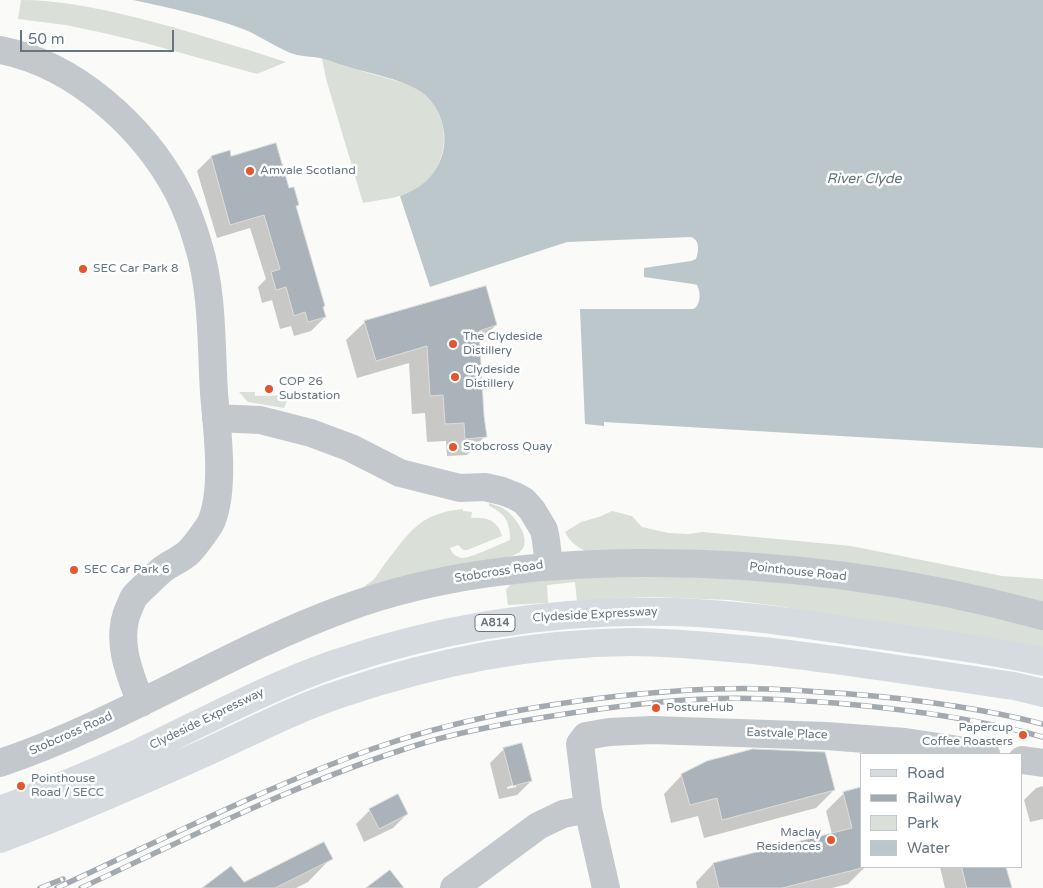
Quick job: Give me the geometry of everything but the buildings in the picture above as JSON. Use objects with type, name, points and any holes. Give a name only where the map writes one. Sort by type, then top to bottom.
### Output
[{"type":"main road","name":"Clydeside Expressway","points":[[0,810],[50,791],[136,753],[276,686],[304,675],[368,653],[416,640],[457,630],[513,620],[560,614],[622,612],[678,612],[743,616],[943,644],[1043,662]]},
{"type":"main road","points":[[0,839],[134,785],[285,716],[340,694],[454,661],[530,648],[630,642],[702,645],[809,656],[1014,686],[1043,693]]},
{"type":"street","points":[[0,50],[15,53],[52,67],[79,83],[108,106],[145,144],[165,170],[178,192],[198,244],[207,284],[219,473],[217,501],[212,521],[189,552],[162,570],[134,598],[125,616],[123,636],[125,656],[130,677],[141,703]]},
{"type":"street","name":"Stobcross Road","points":[[0,763],[21,756],[141,703],[297,627],[345,608],[408,588],[450,579],[549,566],[544,530],[532,510],[524,501],[515,496],[485,487],[460,488],[400,474],[352,448],[311,433],[260,420],[216,418]]},
{"type":"street","name":"Pointhouse Road","points":[[549,566],[672,563],[728,565],[840,575],[947,593],[1043,616]]},
{"type":"street","name":"Eastvale Place","points":[[588,809],[580,744],[586,736],[608,732],[652,730],[826,736],[905,742],[979,753]]},
{"type":"street","points":[[1023,760],[1043,763]]},
{"type":"street","points":[[454,888],[538,826],[563,814],[588,809],[606,888]]},
{"type":"green space","points":[[21,0],[64,3],[120,14],[192,33],[286,62],[257,74],[108,34],[66,25],[18,19]]},
{"type":"green space","points":[[322,58],[410,85],[422,92],[431,101],[438,111],[442,123],[443,147],[441,159],[436,170],[419,187],[406,194],[392,198],[363,203],[326,79]]},
{"type":"green space","points":[[239,392],[255,392],[255,396],[289,395],[284,408],[248,402]]},
{"type":"green space","points":[[489,503],[501,507],[516,520],[525,541],[523,548],[519,552],[512,556],[357,592],[375,578],[395,550],[418,525],[437,514],[463,509],[463,511],[472,512],[471,518],[486,519],[498,526],[502,536],[467,550],[463,550],[458,545],[450,548],[453,554],[458,557],[472,556],[510,540],[506,519],[489,506]]},
{"type":"green space","points":[[612,511],[632,516],[642,527],[668,533],[688,534],[703,532],[851,546],[1002,576],[1043,579],[1043,604],[587,552],[574,544],[565,532],[581,522]]},
{"type":"green space","points":[[662,575],[753,579],[846,589],[942,605],[1043,629],[1043,649],[991,638],[730,600],[649,597],[577,601],[575,582],[547,585],[548,603],[508,605],[506,590],[511,584],[575,578]]},
{"type":"water","name":"River Clyde","points":[[133,0],[1043,0],[1043,448],[604,422],[604,426],[585,424],[580,309],[693,309],[698,305],[700,298],[697,285],[644,277],[644,268],[696,259],[698,246],[694,238],[567,242],[430,287],[400,196],[428,180],[437,167],[443,152],[443,128],[438,113],[430,99],[417,89],[397,81],[317,57],[292,54],[248,31],[230,24]]},
{"type":"railway","points":[[57,888],[252,797],[332,764],[433,730],[525,709],[619,696],[674,691],[768,689],[923,701],[995,713],[1043,724]]},
{"type":"railway","points":[[81,888],[251,809],[382,756],[444,737],[548,717],[670,701],[721,698],[770,699],[914,711],[966,719],[1043,737]]},
{"type":"railway","points":[[40,888],[63,879]]},
{"type":"place","name":"Amvale Scotland","points":[[250,171]]},
{"type":"place","name":"SEC Car Park 8","points":[[83,269]]},
{"type":"place","name":"The Clydeside Distillery","points":[[453,344]]},
{"type":"place","name":"Clydeside Distillery","points":[[455,377]]},
{"type":"place","name":"COP 26 Substation","points":[[269,389]]},
{"type":"place","name":"Stobcross Quay","points":[[453,447]]},
{"type":"place","name":"SEC Car Park 6","points":[[74,570]]},
{"type":"place","name":"PostureHub","points":[[656,708]]},
{"type":"place","name":"Papercup Coffee Roasters","points":[[1023,735]]},
{"type":"place","name":"Pointhouse Road / SECC","points":[[21,786]]},
{"type":"place","name":"Maclay Residences","points":[[831,840]]}]
